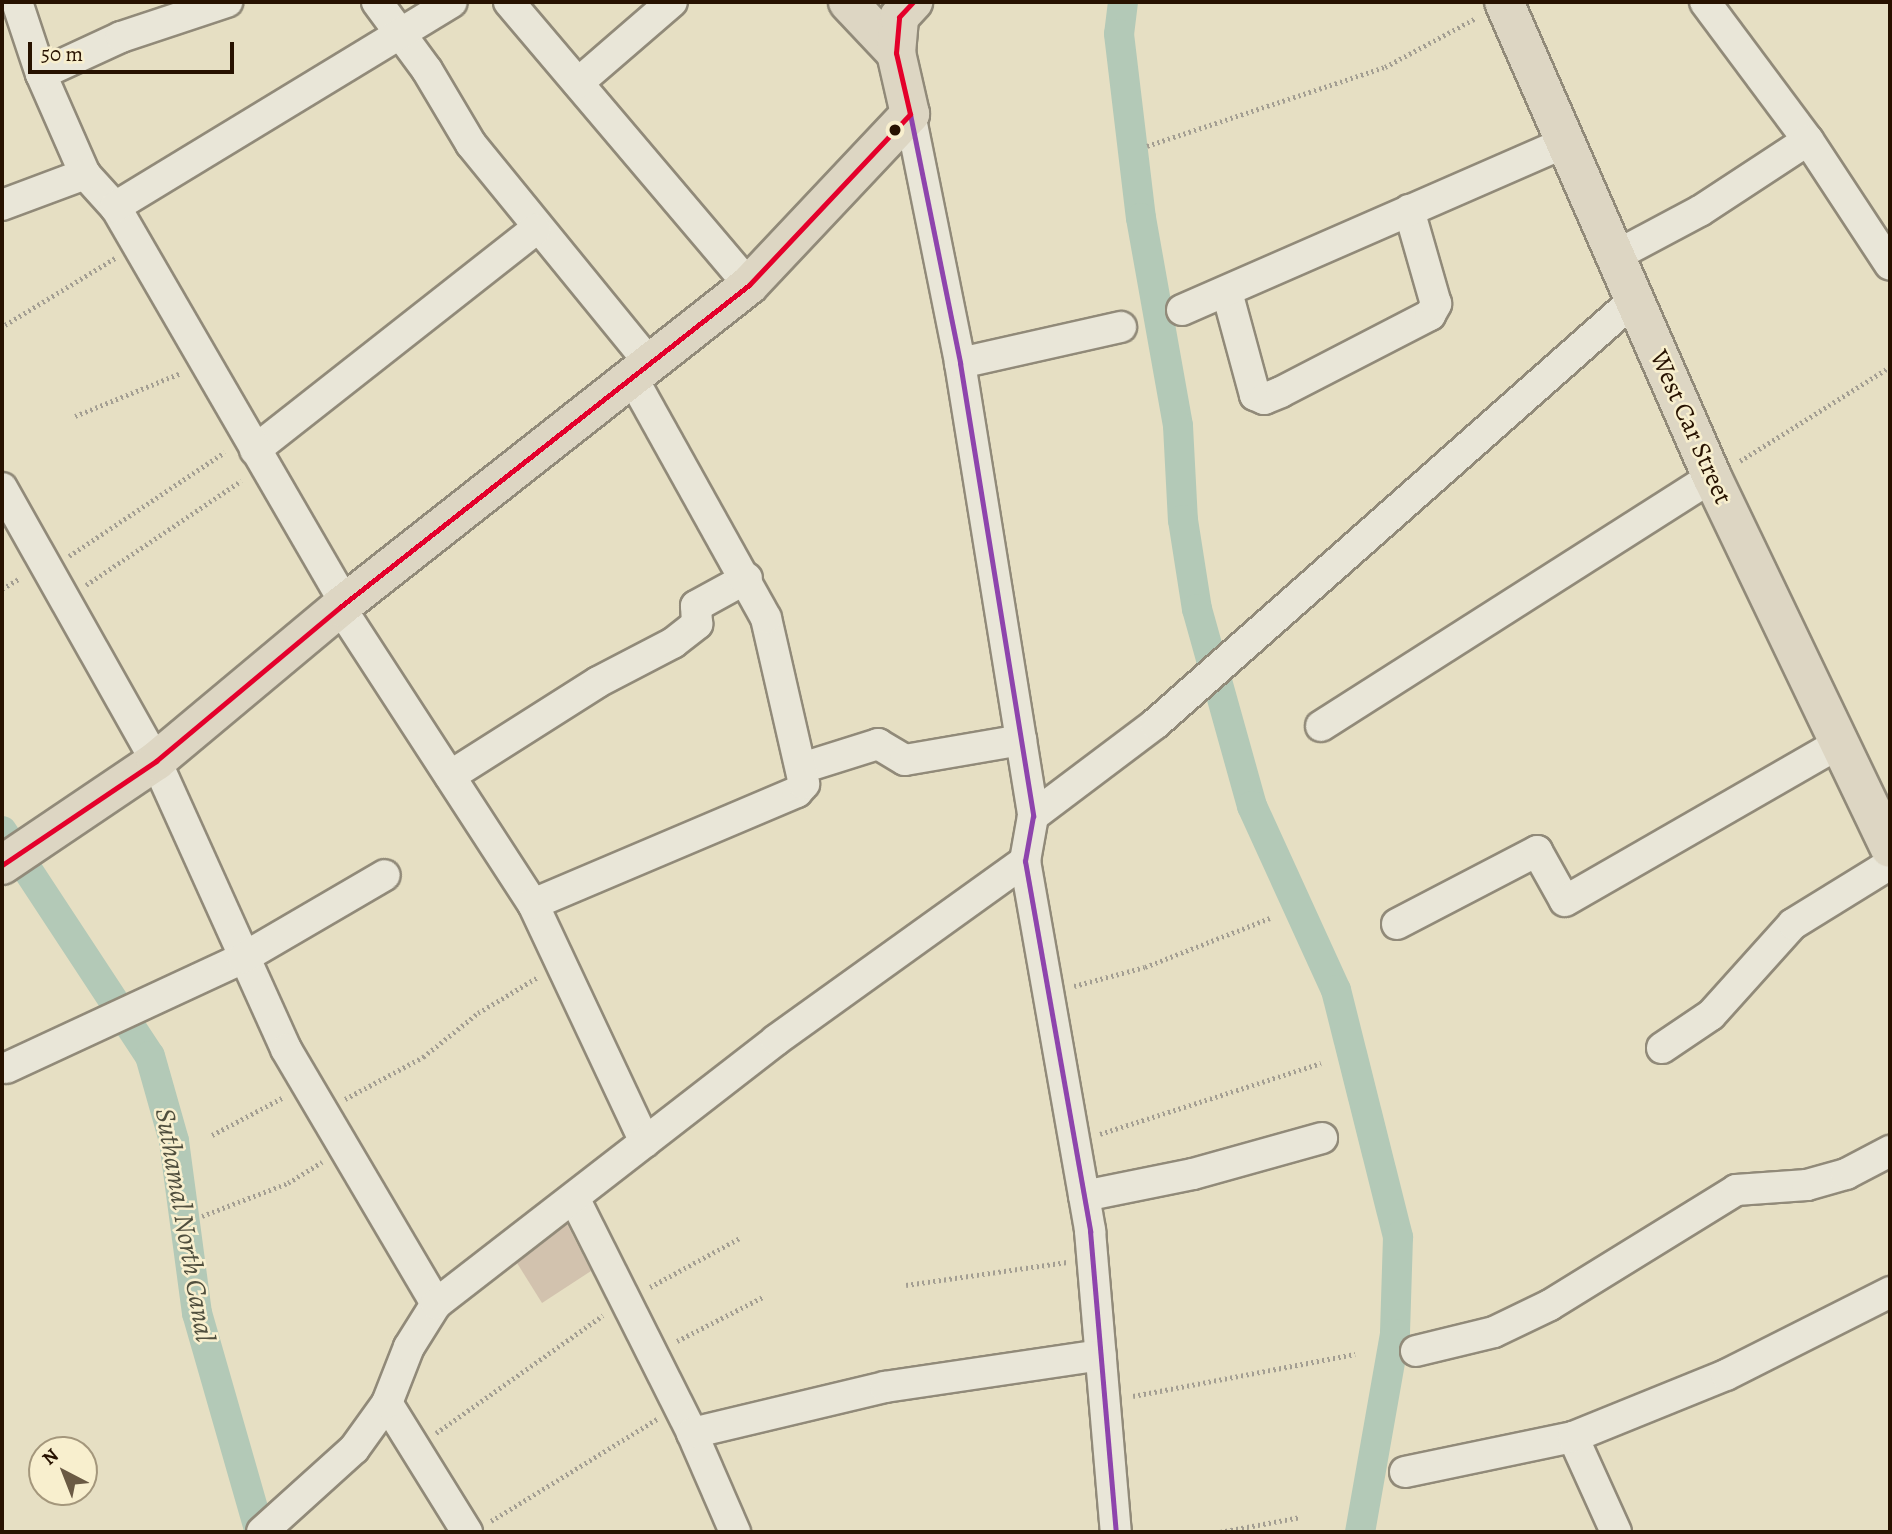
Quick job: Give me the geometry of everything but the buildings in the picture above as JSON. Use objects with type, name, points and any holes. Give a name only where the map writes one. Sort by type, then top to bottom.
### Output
[{"type":"main road","points":[[848,2],[896,53]]},
{"type":"main road","points":[[2,865],[36,838],[156,761],[343,605],[749,285],[910,114],[896,53],[899,17],[913,2]]},
{"type":"main road","name":"West Car Street","points":[[1504,2],[1619,254],[1634,300],[1712,477],[1890,848]]},
{"type":"street","points":[[18,2],[41,74],[85,174],[115,208],[343,605],[533,904],[563,961],[645,1142]]},
{"type":"street","points":[[41,74],[121,37],[227,2]]},
{"type":"street","points":[[377,2],[402,34],[471,144],[642,372],[766,618],[802,768],[804,784],[797,792],[533,904]]},
{"type":"street","points":[[115,208],[452,2]]},
{"type":"street","points":[[509,2],[749,285]]},
{"type":"street","points":[[578,83],[672,2]]},
{"type":"street","points":[[1704,2],[1808,140],[1890,265]]},
{"type":"street","points":[[910,114],[960,363],[1033,816],[1025,861],[1084,1196],[1116,1532]]},
{"type":"street","points":[[1619,254],[1700,211],[1808,140]]},
{"type":"street","points":[[1182,310],[1567,142]]},
{"type":"street","points":[[2,205],[85,174]]},
{"type":"street","points":[[1227,292],[1255,395],[1264,399],[1281,392],[1430,315],[1436,304],[1409,210]]},
{"type":"street","points":[[255,451],[536,229]]},
{"type":"street","points":[[1033,816],[1194,690],[1634,300]]},
{"type":"street","points":[[960,363],[1121,327]]},
{"type":"street","points":[[1321,726],[1712,477]]},
{"type":"street","points":[[2,488],[45,572],[156,761],[243,958],[307,1084],[436,1304]]},
{"type":"street","points":[[450,776],[598,682],[673,643],[697,624],[696,606],[747,578]]},
{"type":"street","points":[[802,768],[878,744],[905,760],[1021,740]]},
{"type":"street","points":[[1397,924],[1537,851],[1565,901],[1840,743]]},
{"type":"street","points":[[266,1529],[342,1465],[387,1403],[409,1347],[436,1304],[575,1200],[645,1142],[1025,861]]},
{"type":"street","points":[[1662,1048],[1711,1015],[1793,924],[1890,864]]},
{"type":"street","points":[[6,1068],[243,958],[385,875]]},
{"type":"street","points":[[1084,1196],[1193,1174],[1322,1138]]},
{"type":"street","points":[[1416,1352],[1493,1332],[1550,1305],[1736,1190],[1807,1185],[1846,1174],[1890,1151]]},
{"type":"street","points":[[575,1200],[692,1433],[735,1532]]},
{"type":"street","points":[[1405,1472],[1573,1437],[1726,1375],[1890,1292]]},
{"type":"street","points":[[692,1433],[885,1387],[1101,1355]]},
{"type":"street","points":[[387,1403],[415,1448],[476,1529]]},
{"type":"street","points":[[1573,1437],[1616,1532]]},
{"type":"path","points":[[1147,146],[1385,67],[1504,2]]},
{"type":"path","points":[[5,325],[136,245]]},
{"type":"path","points":[[75,416],[205,364]]},
{"type":"path","points":[[1712,477],[1890,367]]},
{"type":"path","points":[[45,572],[255,451]]},
{"type":"path","points":[[62,601],[255,451]]},
{"type":"path","points":[[1049,992],[1145,967],[1269,918]]},
{"type":"path","points":[[323,1112],[423,1057],[478,1013],[563,961]]},
{"type":"path","points":[[1075,1140],[1236,1094],[1321,1063]]},
{"type":"path","points":[[212,1135],[307,1084]]},
{"type":"path","points":[[202,1216],[288,1183],[344,1149]]},
{"type":"path","points":[[415,1448],[624,1301],[740,1238]]},
{"type":"path","points":[[906,1284],[1092,1259]]},
{"type":"path","points":[[651,1354],[763,1297]]},
{"type":"path","points":[[1104,1402],[1354,1354]]},
{"type":"path","points":[[476,1529],[678,1406]]},
{"type":"path","points":[[1220,1532],[1301,1517]]},
{"type":"waterway","points":[[1123,2],[1119,34],[1141,218],[1178,426],[1183,520],[1197,609],[1252,806],[1336,990],[1398,1237],[1395,1334],[1360,1532]]},
{"type":"waterway","name":"Suthamal North Canal","points":[[2,831],[150,1056],[174,1141],[197,1313],[260,1532]]},
{"type":"transit line","points":[[2,865],[156,761],[340,607],[749,285],[910,114],[896,53],[899,17],[913,2]]},
{"type":"transit line","points":[[910,114],[960,363],[1033,816],[1025,861],[1090,1231],[1116,1532]]}]
